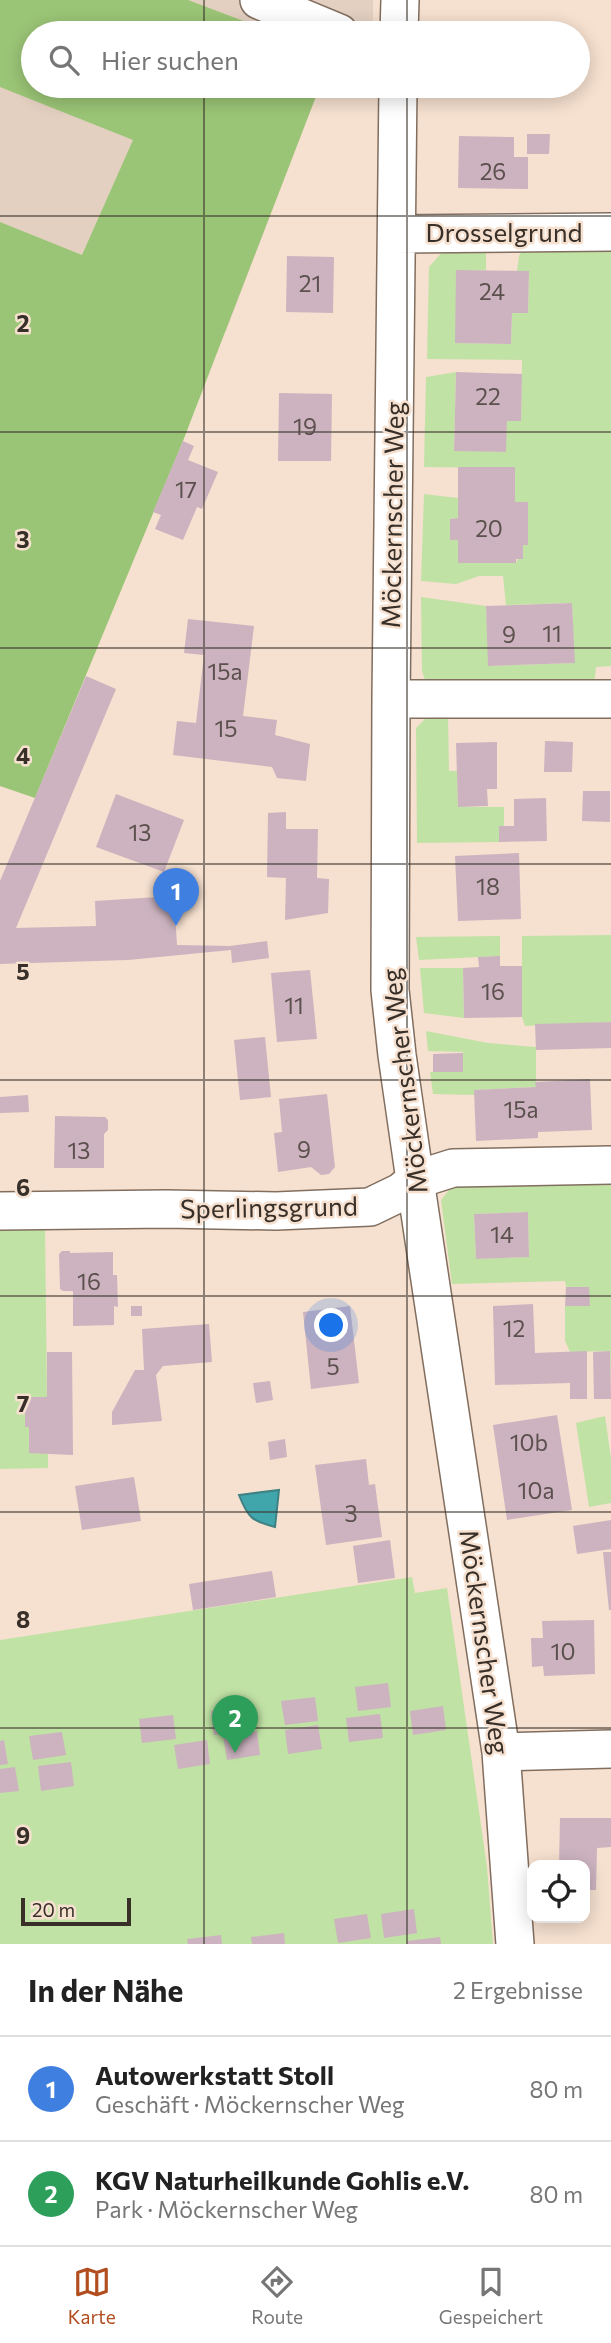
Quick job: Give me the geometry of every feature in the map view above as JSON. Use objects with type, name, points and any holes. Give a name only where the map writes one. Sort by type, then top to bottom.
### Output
[{"type":"street","points":[[259,0],[310,21]]},
{"type":"street","points":[[399,21],[400,0]]},
{"type":"street","name":"Möckernscher Weg","points":[[398,98],[390,990],[415,1180],[501,1752],[515,1944]]},
{"type":"street","name":"Drosselgrund","points":[[397,234],[611,232]]},
{"type":"street","points":[[391,699],[611,699]]},
{"type":"street","name":"Sperlingsgrund","points":[[0,1211],[276,1211],[370,1207],[401,1192],[415,1180],[453,1168],[611,1165]]},
{"type":"street","points":[[501,1752],[611,1749]]},
{"type":"shaded area","points":[[0,0],[373,0],[373,21],[21,21],[21,98],[315,98],[226,331],[0,242]]},
{"type":"green space","points":[[0,0],[188,0],[243,21],[21,21],[21,95],[0,87]]},
{"type":"green space","points":[[28,98],[315,98],[183,441],[35,798],[0,786],[0,222],[82,255],[133,140]]},
{"type":"green space","points":[[486,248],[486,270],[456,271],[456,343],[511,344],[512,313],[528,313],[529,271],[517,271],[523,248],[611,248],[611,666],[596,667],[594,685],[433,685],[425,680],[422,671],[421,597],[486,606],[489,666],[574,663],[572,603],[506,605],[503,576],[479,576],[456,584],[421,581],[424,494],[458,498],[458,518],[450,519],[451,540],[458,540],[516,563],[523,545],[528,545],[528,502],[515,502],[514,468],[424,467],[426,377],[456,372],[454,450],[505,452],[507,421],[521,421],[522,360],[427,359],[429,267],[445,249]]},
{"type":"green space","points":[[430,714],[448,715],[449,771],[457,771],[458,807],[504,807],[504,826],[499,827],[499,842],[417,843],[416,728]]},
{"type":"green space","points":[[611,935],[611,1022],[525,1026],[522,1017],[522,936]]},
{"type":"green space","points":[[500,936],[500,956],[419,960],[416,937]]},
{"type":"green space","points":[[420,968],[463,968],[464,1018],[424,1013]]},
{"type":"green space","points":[[426,1031],[488,1043],[536,1047],[536,1087],[474,1090],[474,1095],[433,1094],[430,1072],[462,1071],[463,1052],[428,1051]]},
{"type":"green space","points":[[611,1182],[611,1391],[610,1351],[570,1352],[565,1341],[565,1306],[589,1306],[589,1287],[566,1287],[565,1281],[452,1284],[441,1200],[453,1185]],"holes":[[[528,1212],[529,1257],[476,1259],[474,1214]]]},
{"type":"green space","points":[[45,1227],[47,1397],[25,1397],[25,1426],[29,1427],[29,1452],[48,1453],[48,1468],[0,1469],[0,1228]]},
{"type":"green space","points":[[605,1416],[611,1459],[611,1503],[589,1507],[576,1423]]},
{"type":"green space","points":[[412,1577],[415,1593],[447,1588],[487,1867],[493,1944],[0,1944],[0,1640]]},
{"type":"water","points":[[279,1490],[275,1527],[252,1517],[239,1495]]},
{"type":"building","points":[[527,134],[550,134],[549,154],[527,154]]},
{"type":"building","points":[[459,136],[514,137],[514,157],[528,157],[528,189],[458,188]]},
{"type":"building","points":[[287,256],[334,257],[333,313],[286,312]]},
{"type":"building","points":[[456,270],[529,271],[528,313],[512,313],[511,344],[455,343]]},
{"type":"building","points":[[456,372],[522,374],[521,421],[507,421],[506,452],[454,451]]},
{"type":"building","points":[[279,393],[332,394],[331,461],[278,461]]},
{"type":"building","points":[[183,441],[194,446],[188,460],[218,472],[202,509],[197,507],[183,540],[155,529],[161,515],[153,512]]},
{"type":"building","points":[[458,467],[515,467],[515,502],[528,502],[528,545],[523,545],[523,559],[516,559],[516,563],[458,563],[458,540],[450,540],[450,519],[458,518]]},
{"type":"building","points":[[572,603],[575,663],[488,666],[486,606]]},
{"type":"building","points":[[188,619],[254,626],[243,716],[277,720],[275,735],[310,744],[306,781],[277,778],[272,767],[173,755],[177,721],[196,723],[204,655],[184,653]]},
{"type":"building","points":[[86,676],[116,689],[16,928],[96,926],[95,901],[174,896],[177,945],[230,946],[267,941],[269,958],[232,963],[231,950],[128,960],[0,964],[0,881]]},
{"type":"building","points":[[545,741],[573,742],[572,772],[544,772]]},
{"type":"building","points":[[497,742],[497,789],[487,789],[488,806],[458,807],[456,743]]},
{"type":"building","points":[[583,791],[610,791],[610,822],[582,821]]},
{"type":"building","points":[[116,794],[184,820],[164,872],[96,847]]},
{"type":"building","points":[[546,798],[547,841],[499,842],[499,826],[514,826],[514,799]]},
{"type":"building","points":[[286,812],[286,829],[318,829],[317,878],[329,879],[328,913],[285,920],[286,878],[267,877],[268,813]]},
{"type":"building","points":[[519,853],[521,919],[458,921],[455,856]]},
{"type":"building","points":[[500,956],[500,966],[522,966],[522,1017],[464,1018],[463,968],[479,967],[478,957]]},
{"type":"building","points":[[310,970],[317,1039],[277,1042],[271,973]]},
{"type":"building","points":[[611,1022],[611,1048],[536,1050],[535,1024]]},
{"type":"building","points":[[265,1037],[271,1097],[240,1100],[234,1040]]},
{"type":"building","points":[[463,1053],[463,1072],[433,1072],[433,1054]]},
{"type":"building","points":[[590,1079],[592,1130],[538,1132],[538,1138],[476,1141],[474,1090],[536,1087],[535,1082]]},
{"type":"building","points":[[327,1094],[335,1167],[329,1174],[321,1175],[311,1167],[278,1172],[274,1133],[282,1132],[279,1099]]},
{"type":"building","points":[[28,1095],[29,1112],[0,1113],[0,1097]]},
{"type":"building","points":[[55,1116],[105,1117],[108,1120],[108,1130],[104,1134],[104,1168],[54,1168]]},
{"type":"building","points":[[528,1212],[529,1257],[476,1259],[474,1214]]},
{"type":"building","points":[[62,1251],[113,1252],[118,1307],[114,1306],[114,1325],[73,1326],[73,1291],[60,1289],[59,1254]]},
{"type":"building","points":[[566,1287],[589,1287],[590,1306],[565,1306]]},
{"type":"building","points":[[533,1304],[535,1353],[587,1351],[587,1399],[570,1399],[570,1383],[495,1385],[493,1306]]},
{"type":"building","points":[[131,1306],[142,1306],[142,1316],[131,1316]]},
{"type":"building","points":[[350,1306],[359,1383],[311,1389],[303,1312]]},
{"type":"building","points":[[209,1324],[212,1362],[163,1366],[156,1375],[162,1421],[112,1425],[112,1412],[135,1370],[144,1370],[142,1329]]},
{"type":"building","points":[[610,1351],[611,1399],[594,1399],[593,1352]]},
{"type":"building","points":[[47,1352],[72,1352],[73,1455],[29,1453],[29,1427],[25,1427],[25,1397],[47,1397]]},
{"type":"building","points":[[270,1381],[273,1400],[256,1403],[253,1383]]},
{"type":"building","points":[[557,1415],[572,1510],[507,1520],[493,1425]]},
{"type":"building","points":[[285,1439],[287,1457],[270,1460],[268,1442]]},
{"type":"building","points":[[366,1459],[369,1485],[375,1484],[382,1537],[326,1545],[315,1465]]},
{"type":"building","points":[[134,1477],[141,1521],[82,1530],[75,1486]]},
{"type":"building","points":[[611,1520],[611,1549],[577,1554],[573,1526]]},
{"type":"building","points":[[390,1540],[395,1578],[358,1583],[353,1546]]},
{"type":"building","points":[[603,1552],[611,1552],[611,1610],[609,1610]]},
{"type":"building","points":[[272,1571],[276,1597],[193,1610],[189,1584]]},
{"type":"building","points":[[594,1620],[595,1674],[544,1676],[543,1666],[532,1667],[531,1638],[543,1638],[542,1621]]},
{"type":"building","points":[[388,1683],[391,1707],[358,1711],[355,1687]]},
{"type":"building","points":[[315,1697],[318,1721],[285,1725],[281,1701]]},
{"type":"building","points":[[244,1706],[247,1730],[214,1735],[211,1711]]},
{"type":"building","points":[[443,1706],[446,1730],[413,1735],[410,1711]]},
{"type":"building","points":[[380,1714],[383,1738],[349,1742],[346,1718]]},
{"type":"building","points":[[173,1715],[176,1739],[142,1743],[139,1719]]},
{"type":"building","points":[[318,1725],[322,1749],[288,1754],[285,1730]]},
{"type":"building","points":[[257,1731],[260,1755],[227,1760],[223,1736]]},
{"type":"building","points":[[62,1732],[66,1755],[33,1760],[29,1736]]},
{"type":"building","points":[[4,1740],[8,1764],[0,1765],[0,1741]]},
{"type":"building","points":[[207,1740],[210,1764],[178,1769],[174,1745]]},
{"type":"building","points":[[71,1762],[74,1786],[41,1791],[38,1766]]},
{"type":"building","points":[[15,1767],[19,1791],[0,1793],[0,1769]]},
{"type":"building","points":[[560,1818],[611,1818],[611,1847],[597,1848],[596,1890],[590,1890],[590,1860],[559,1860]]},
{"type":"building","points":[[414,1909],[417,1933],[384,1938],[381,1914]]},
{"type":"building","points":[[367,1914],[371,1938],[338,1943],[334,1919]]},
{"type":"building","points":[[284,1933],[285,1944],[252,1944],[251,1937]]},
{"type":"building","points":[[221,1935],[222,1944],[188,1944],[187,1939]]},
{"type":"building","points":[[440,1937],[441,1944],[407,1944],[407,1941]]},
{"type":"place","name":"Autowerkstatt Stoll","points":[[176,926]]},
{"type":"place","name":"KGV Naturheilkunde Gohlis e.V.","points":[[235,1753]]}]
